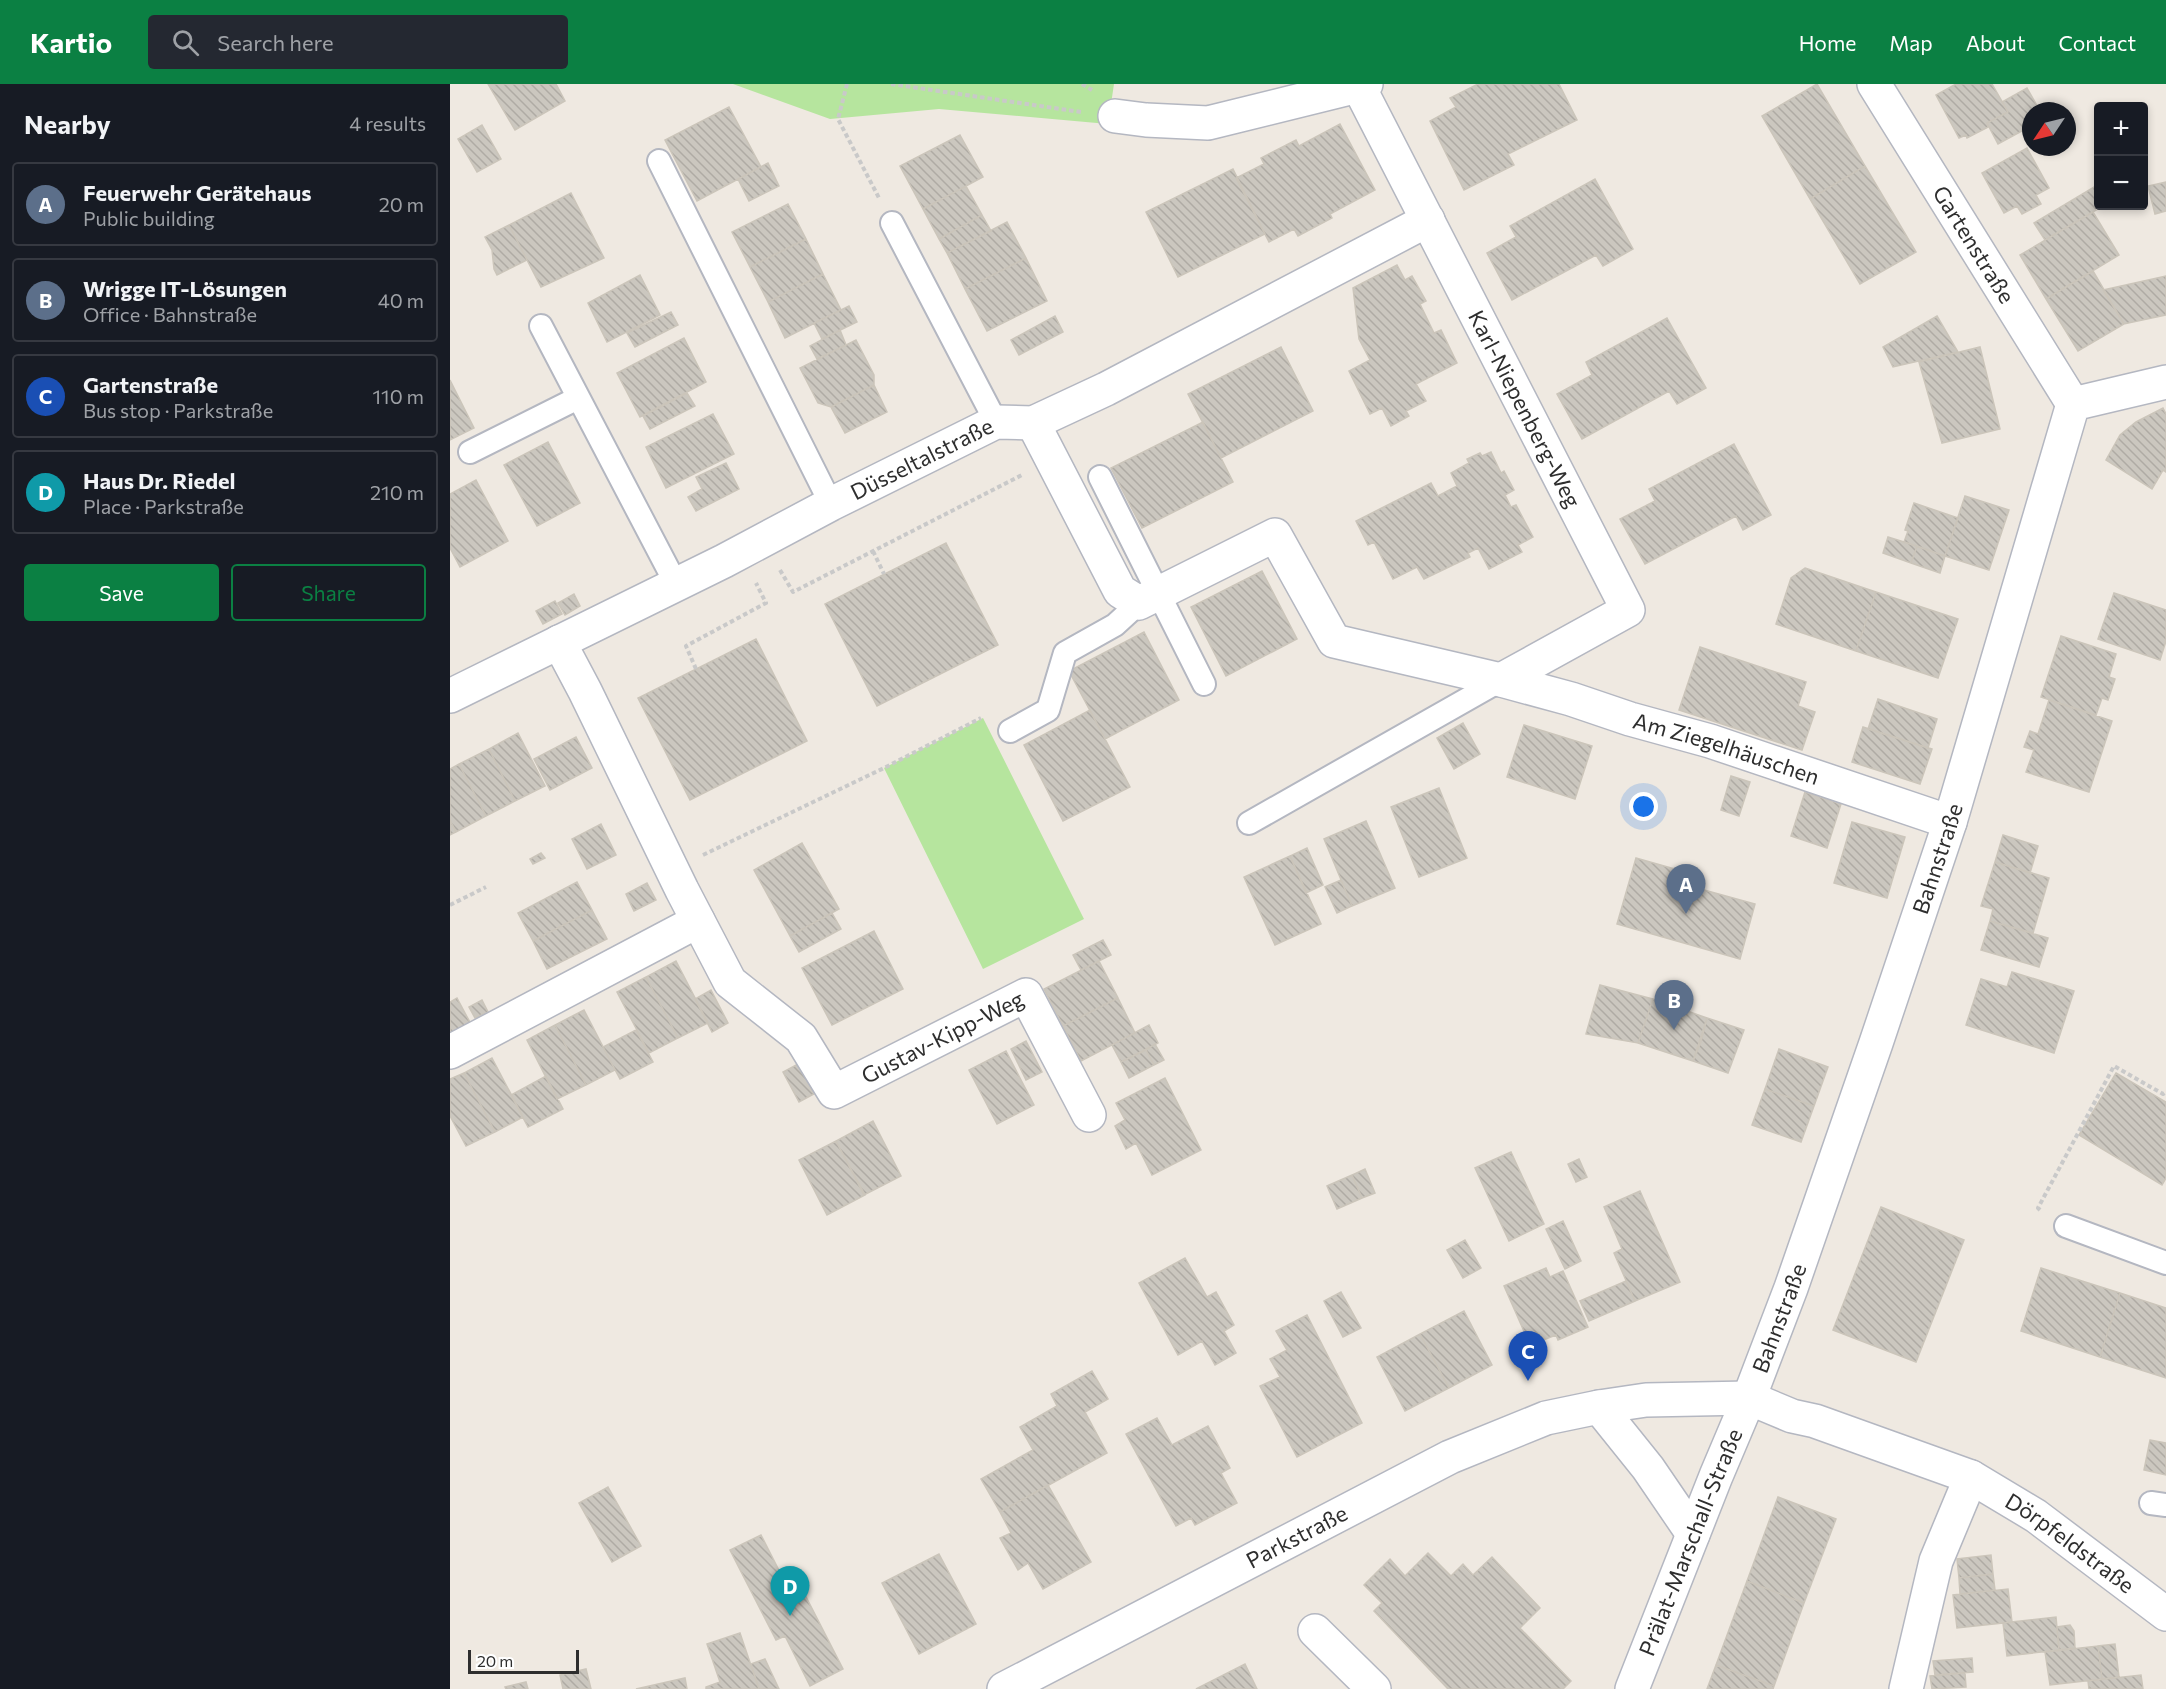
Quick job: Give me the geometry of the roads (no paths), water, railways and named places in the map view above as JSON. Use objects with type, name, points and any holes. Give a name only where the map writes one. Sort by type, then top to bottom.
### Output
[{"type":"street","name":"Gartenstraße","points":[[1874,84],[2073,404]]},
{"type":"street","points":[[1114,116],[1208,123],[1363,85]]},
{"type":"street","name":"Karl-Niepenberg-Weg","points":[[1363,85],[1428,220],[1628,610],[1501,680]]},
{"type":"street","name":"Düsseltalstraße","points":[[450,696],[996,422],[1033,423],[1106,389],[1428,220]]},
{"type":"street","points":[[2073,404],[2166,382]]},
{"type":"street","name":"Bahnstraße","points":[[1749,1398],[1799,1265],[1950,822],[2073,404]]},
{"type":"street","points":[[1033,423],[1120,591],[1149,598]]},
{"type":"street","name":"Am Ziegelhäuschen","points":[[1149,598],[1275,535],[1334,641],[1501,680],[1710,741],[1950,822]]},
{"type":"street","points":[[451,1051],[698,921],[559,642]]},
{"type":"street","name":"Gustav-Kipp-Weg","points":[[698,921],[730,982],[801,1038],[834,1092],[1026,994],[1089,1115]]},
{"type":"street","name":"Parkstraße","points":[[1004,1689],[1450,1457],[1546,1418],[1646,1400],[1749,1398]]},
{"type":"street","name":"Dörpfeldstraße","points":[[1749,1398],[1792,1416],[1815,1421],[1971,1477],[2036,1516],[2166,1614]]},
{"type":"street","name":"Prälat-Marschall-Straße","points":[[1632,1689],[1749,1398]]},
{"type":"street","points":[[1599,1407],[1648,1468],[1693,1534]]},
{"type":"street","points":[[1906,1689],[1936,1562],[1971,1477]]},
{"type":"street","points":[[1315,1631],[1374,1689]]},
{"type":"lane","points":[[659,161],[831,504]]},
{"type":"lane","points":[[892,223],[996,422]]},
{"type":"lane","points":[[541,326],[676,584]]},
{"type":"lane","points":[[470,452],[578,398]]},
{"type":"lane","points":[[1100,477],[1149,598],[1204,684]]},
{"type":"lane","name":"Am Ziegelhäuschen","points":[[1010,731],[1048,710],[1065,653],[1115,625],[1149,598]]},
{"type":"lane","points":[[1248,823],[1501,680]]},
{"type":"lane","points":[[2066,1226],[2166,1263]]},
{"type":"place","name":"Feuerwehr Gerätehaus","points":[[1686,914]]},
{"type":"place","name":"Wrigge IT-Lösungen","points":[[1674,1030]]},
{"type":"place","name":"Gartenstraße","points":[[1528,1381]]},
{"type":"place","name":"Haus Dr. Riedel","points":[[790,1616]]}]
